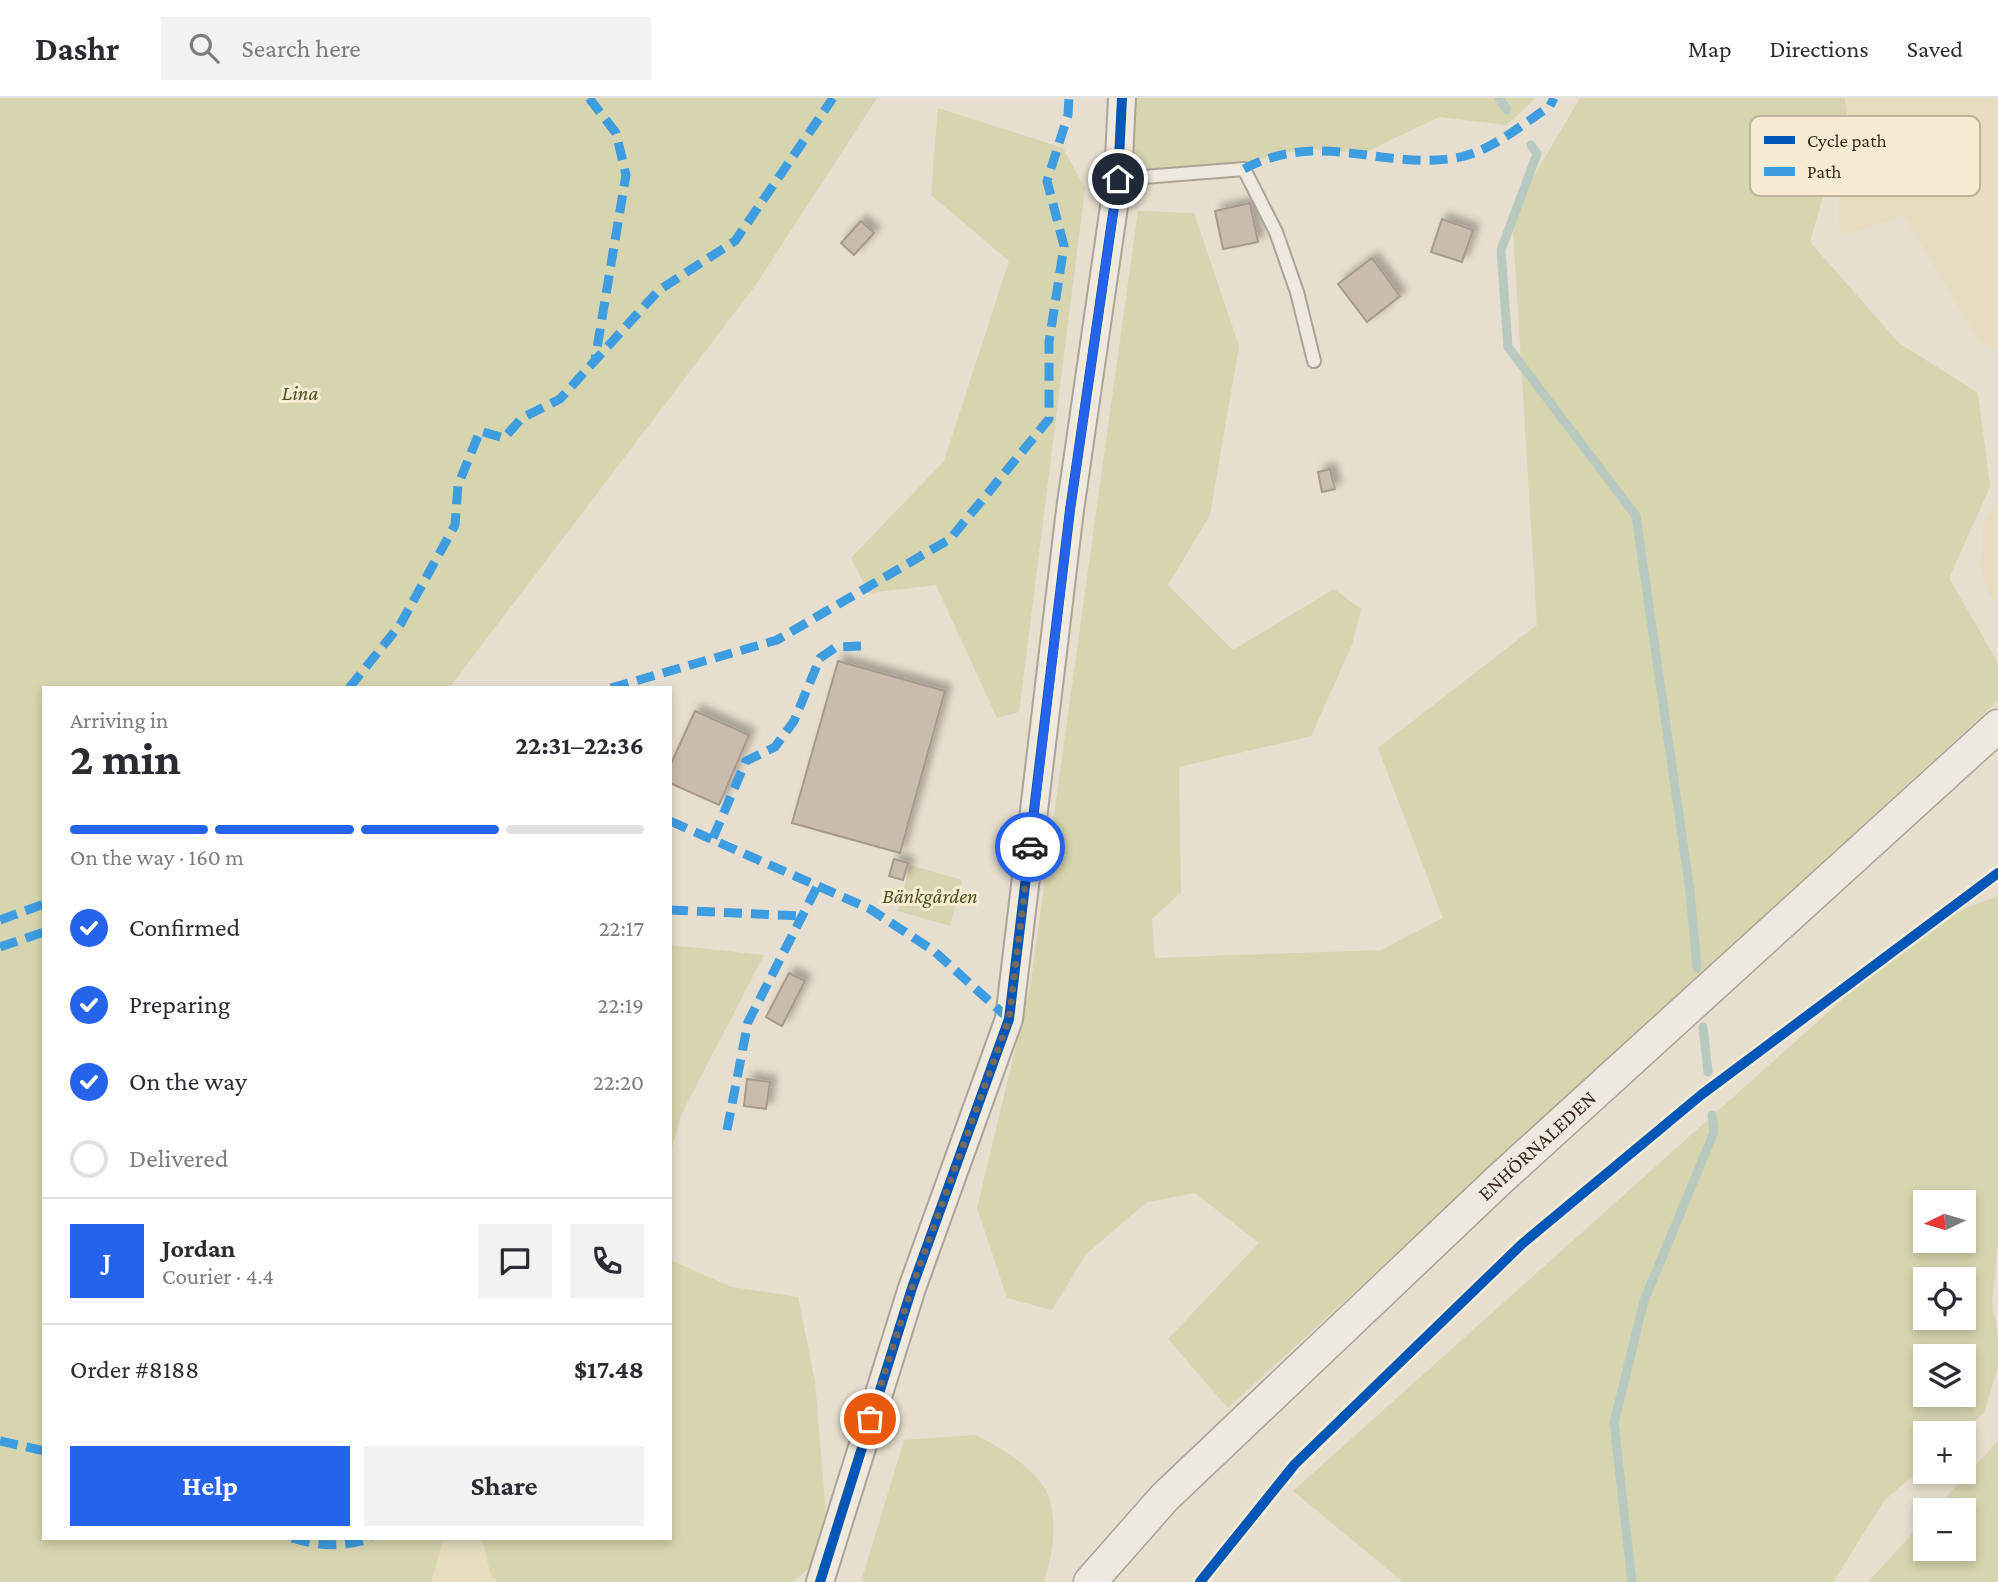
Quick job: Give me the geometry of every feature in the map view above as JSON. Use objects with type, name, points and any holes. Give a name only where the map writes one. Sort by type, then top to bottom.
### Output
[{"type":"street","points":[[820,1582],[912,1287],[1009,1019],[1070,510],[1118,179],[1122,98]]},
{"type":"street","name":"ENHÖRNALEDEN","points":[[1090,1582],[1165,1497],[1469,1209],[1998,726]]},
{"type":"lane","points":[[1118,179],[1244,169],[1276,232],[1297,292],[1314,361]]},
{"type":"shaded area","points":[[1847,98],[1998,98],[1998,350],[1980,343],[1904,215],[1840,236],[1838,207],[1842,196],[1980,196],[1980,116],[1852,116],[1847,113]]},
{"type":"shaded area","points":[[1998,505],[1998,601],[1990,597],[1980,568],[1984,522]]},
{"type":"shaded area","points":[[228,1540],[482,1540],[490,1573],[497,1582],[286,1582]]},
{"type":"green space","name":"Lina","points":[[0,98],[877,98],[755,286],[451,686],[42,686],[42,1540],[443,1540],[431,1582],[0,1582]]},
{"type":"green space","points":[[1122,98],[1535,98],[1507,125],[1439,117],[1364,153],[1311,149],[1269,155],[1244,169],[1118,179]]},
{"type":"green space","points":[[1580,98],[1845,98],[1846,116],[1750,116],[1750,196],[1823,196],[1810,242],[1899,343],[1978,393],[1990,487],[1949,578],[1998,663],[1998,701],[1228,1408],[1168,1339],[1259,1243],[1195,1193],[1147,1202],[1086,1254],[1052,1310],[1007,1298],[977,1208],[1030,988],[1138,211],[1194,213],[1239,346],[1210,515],[1168,585],[1233,650],[1334,589],[1361,609],[1352,645],[1311,736],[1179,767],[1181,892],[1152,919],[1155,958],[1381,950],[1443,918],[1378,748],[1537,625],[1512,213]]},
{"type":"green space","points":[[938,108],[1063,148],[1085,188],[1019,712],[997,718],[936,585],[869,593],[851,558],[944,461],[1009,261],[931,195]]},
{"type":"green space","name":"Bänkgården","points":[[910,865],[962,880],[950,926],[898,911]]},
{"type":"green space","points":[[1998,896],[1998,1241],[1992,1302],[1998,1336],[1998,1367],[1984,1413],[1975,1421],[1913,1421],[1913,1476],[1884,1501],[1833,1582],[1403,1582],[1293,1491],[1929,922]]},
{"type":"green space","points":[[672,945],[764,955],[682,1113],[672,1147]]},
{"type":"green space","points":[[672,1261],[732,1287],[798,1297],[815,1382],[829,1550],[793,1582],[497,1582],[490,1573],[482,1540],[672,1540]]},
{"type":"green space","points":[[975,1435],[1022,1464],[1038,1479],[1049,1497],[1053,1534],[1050,1560],[1043,1582],[861,1582],[904,1440]]},
{"type":"green space","points":[[1998,1441],[1998,1582],[1868,1582],[1913,1533],[1913,1561],[1976,1561],[1976,1498],[1945,1498],[1958,1484],[1976,1484],[1976,1465]]},
{"type":"building","points":[[1250,203],[1258,242],[1223,249],[1215,211]]},
{"type":"building","points":[[1442,219],[1473,230],[1462,262],[1431,252]]},
{"type":"building","points":[[861,221],[874,233],[854,255],[841,243]]},
{"type":"building","points":[[1372,258],[1400,296],[1367,322],[1338,284]]},
{"type":"building","points":[[1330,469],[1335,489],[1322,492],[1318,472]]},
{"type":"building","points":[[838,661],[945,691],[900,853],[792,823]]},
{"type":"building","points":[[695,711],[749,735],[719,805],[672,784],[672,762]]},
{"type":"building","points":[[894,859],[908,863],[903,880],[889,876]]},
{"type":"building","points":[[789,973],[805,981],[782,1026],[766,1017]]},
{"type":"building","points":[[747,1079],[770,1082],[766,1109],[744,1106]]},
{"type":"waterway","points":[[1499,98],[1507,110]]},
{"type":"waterway","points":[[1531,145],[1537,154],[1501,250],[1508,347],[1636,516],[1690,891],[1697,968]]},
{"type":"waterway","points":[[1703,1027],[1708,1072]]},
{"type":"waterway","points":[[1632,1582],[1614,1423],[1644,1301],[1714,1132],[1712,1115]]},
{"type":"marked path","points":[[589,98],[616,133],[626,175],[595,360]]},
{"type":"marked path","points":[[351,686],[400,625],[455,525],[458,485],[480,431],[504,438],[522,418],[560,399],[659,290],[735,241],[833,98]]},
{"type":"marked path","points":[[618,686],[777,640],[950,539],[1049,419],[1049,342],[1064,246],[1047,181],[1068,115],[1069,98]]},
{"type":"marked path","points":[[1244,169],[1298,152],[1324,151],[1428,160],[1456,158],[1481,150],[1505,137],[1550,106],[1554,98]]},
{"type":"marked path","points":[[713,838],[746,761],[775,747],[794,721],[820,658],[836,647],[861,646]]},
{"type":"marked path","points":[[672,822],[870,909],[934,951],[1009,1019]]},
{"type":"marked path","points":[[727,1130],[748,1022],[818,885]]},
{"type":"marked path","points":[[0,920],[42,905]]},
{"type":"marked path","points":[[672,910],[802,916]]},
{"type":"marked path","points":[[0,947],[42,933]]},
{"type":"marked path","points":[[0,1441],[42,1451]]},
{"type":"marked path","points":[[300,1540],[332,1545],[364,1540]]},
{"type":"cycle path","points":[[820,1582],[912,1288],[1009,1019],[1070,510],[1118,179],[1122,98]]},
{"type":"cycle path","points":[[1200,1582],[1295,1464],[1522,1244],[1701,1095],[1998,873]]},
{"type":"way so far","points":[[870,1419],[912,1287],[1009,1019],[1030,847]]},
{"type":"route","points":[[1030,847],[1070,510],[1118,179]]}]
